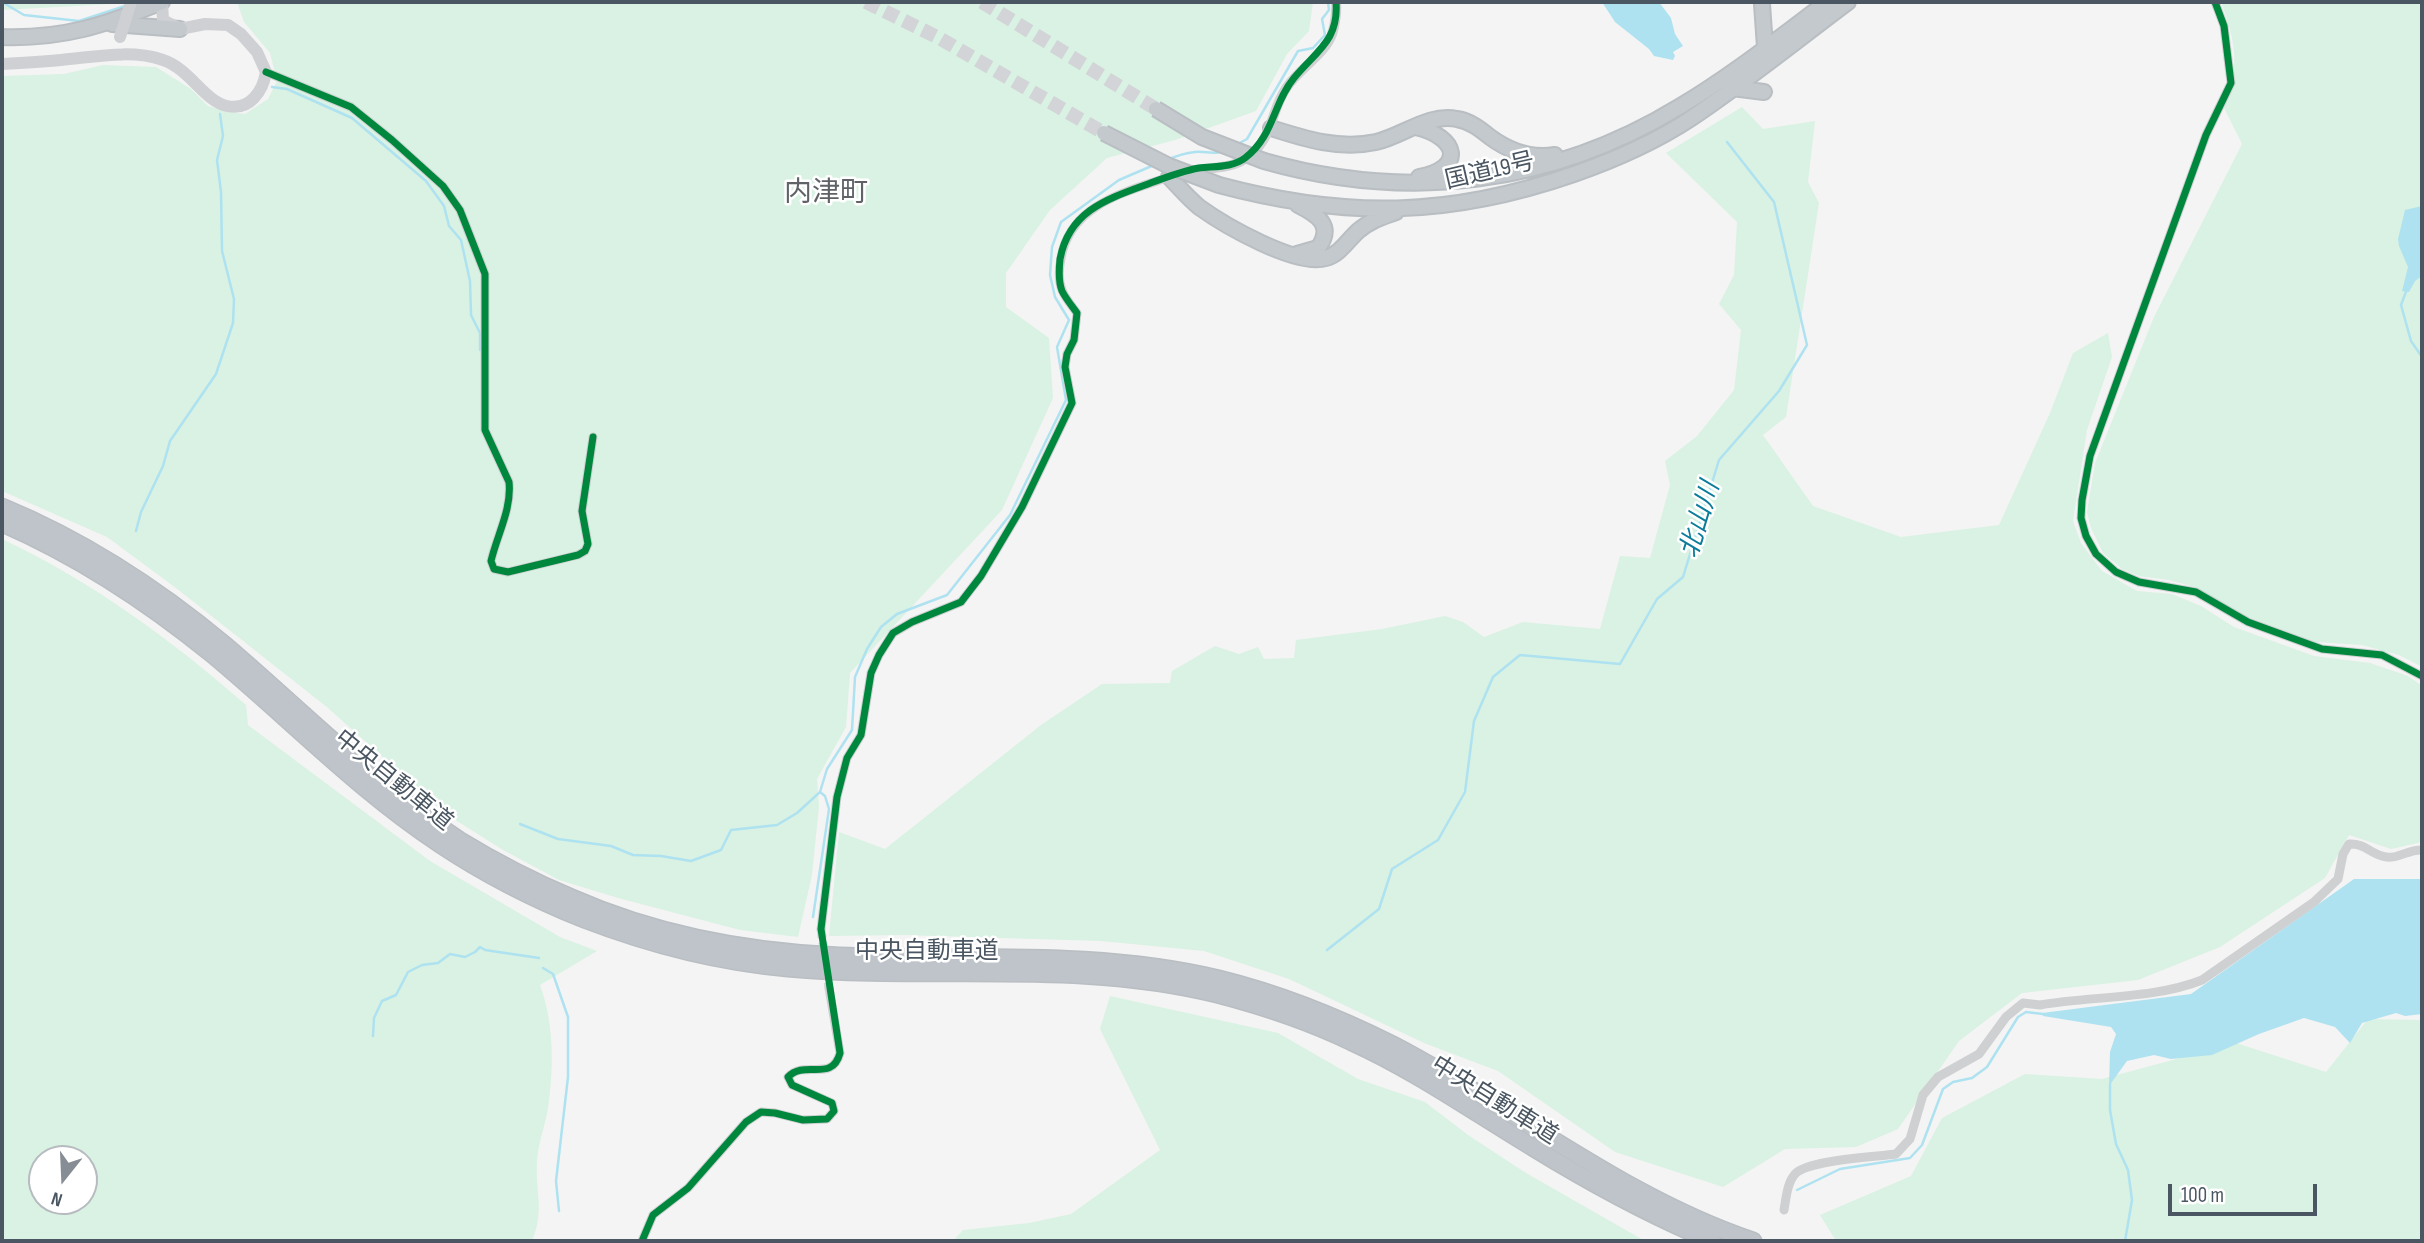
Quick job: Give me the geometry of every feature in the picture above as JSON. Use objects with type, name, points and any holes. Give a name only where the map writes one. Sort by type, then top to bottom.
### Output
[{"type":"highway","points":[[2,37],[69,34],[108,23],[162,2]]},
{"type":"highway","name":"国道19号","points":[[1156,109],[1202,137],[1264,161],[1306,173],[1394,183],[1436,184],[1479,179],[1531,169],[1595,149],[1629,134],[1680,107],[1827,2]]},
{"type":"highway","name":"国道19号","points":[[1104,133],[1168,166],[1219,185],[1292,202],[1402,210],[1482,201],[1531,189],[1597,166],[1688,120],[1848,2]]},
{"type":"highway","points":[[1762,4],[1765,47]]},
{"type":"highway","points":[[108,23],[180,29]]},
{"type":"highway","points":[[1732,88],[1765,92]]},
{"type":"highway","points":[[1271,128],[1308,140],[1343,145],[1376,142],[1429,121],[1457,118],[1520,154],[1545,157],[1595,149]]},
{"type":"highway","points":[[1394,183],[1437,174],[1449,160],[1451,152],[1447,142],[1430,131],[1416,127]]},
{"type":"highway","points":[[1169,177],[1196,204],[1224,224],[1310,260],[1325,259],[1336,254],[1359,230],[1377,219],[1402,210]]},
{"type":"highway","points":[[1292,202],[1317,215],[1324,226],[1325,236],[1318,248],[1293,255]]},
{"type":"highway","name":"中央自動車道","points":[[2,507],[90,552],[178,608],[408,803],[492,859],[571,898],[667,931],[736,946],[839,956],[1103,960],[1179,970],[1273,994],[1319,1011],[1397,1047],[1621,1183],[1707,1224],[1753,1241]]},
{"type":"highway","name":"中央自動車道","points":[[2,523],[93,570],[168,620],[214,655],[402,817],[440,845],[529,896],[587,920],[703,955],[778,967],[839,971],[1058,972],[1137,979],[1218,994],[1291,1017],[1363,1047],[1413,1074],[1591,1182],[1639,1208],[1712,1241]]},
{"type":"main road","points":[[120,54],[120,37],[131,2]]},
{"type":"main road","points":[[2,64],[120,54],[161,59],[181,68],[210,98],[227,107],[244,105],[260,94],[266,72],[257,52],[241,34],[228,25],[205,24],[180,29],[163,20],[162,2]]},
{"type":"street","points":[[821,929],[837,797],[847,758],[861,734],[871,673],[878,655],[893,633],[912,622],[961,603],[981,576],[1022,507],[1072,403],[1066,367],[1067,354],[1074,340],[1077,313],[1062,290],[1058,271],[1063,247],[1083,215],[1097,205],[1169,177],[1199,168],[1218,168],[1243,160],[1260,145],[1271,128],[1285,89],[1305,64],[1321,52],[1332,34],[1336,2]]},
{"type":"street","points":[[2215,2],[2224,26],[2231,83],[2206,135],[2090,456],[2081,500],[2081,518],[2086,536],[2096,554],[2116,572],[2139,582],[2196,592],[2248,622],[2322,649],[2382,655],[2422,676]]},
{"type":"street","points":[[266,72],[351,107],[443,186],[460,209],[485,274],[485,430],[509,482],[510,491],[491,561],[494,569],[508,572],[585,551],[588,544],[582,511],[593,437]]},
{"type":"street","points":[[1784,1210],[1790,1182],[1796,1172],[1810,1165],[1896,1154],[1910,1139],[1923,1095],[1938,1077],[1979,1054],[2006,1017],[2023,1003],[2040,1005],[2188,986],[2202,980],[2314,902],[2338,879],[2343,854],[2349,844],[2359,843],[2381,856],[2393,858],[2416,849],[2422,850]]},
{"type":"street","points":[[642,1241],[653,1215],[688,1188],[746,1122],[761,1112],[803,1121],[827,1119],[834,1111],[832,1103],[799,1089],[788,1077],[794,1071],[822,1070],[833,1067],[837,1062],[840,1054],[829,988]]},
{"type":"green space","points":[[2,2],[114,2],[2,10]]},
{"type":"green space","points":[[237,2],[1313,2],[1309,31],[1287,54],[1256,111],[1175,140],[1107,158],[1050,210],[1006,273],[1006,307],[1049,338],[1053,398],[1002,510],[850,673],[846,727],[817,779],[819,806],[812,875],[798,937],[740,930],[618,898],[559,880],[503,850],[446,814],[328,708],[107,537],[2,491],[2,76],[64,74],[103,65],[156,67],[191,89],[208,106],[245,114],[268,99],[277,81],[270,53],[244,22]]},
{"type":"green space","points":[[2221,2],[2422,2],[2422,667],[2399,655],[2362,645],[2315,642],[2243,615],[2194,587],[2139,576],[2122,569],[2103,553],[2091,528],[2087,512],[2095,463],[2154,317],[2242,144],[2224,108],[2232,80],[2234,55]]},
{"type":"green space","points":[[1742,107],[1763,129],[1815,121],[1808,182],[1819,203],[1786,417],[1763,435],[1813,506],[1901,537],[1999,525],[2050,413],[2073,353],[2108,333],[2112,357],[2087,430],[2073,521],[2081,543],[2102,571],[2137,591],[2172,594],[2201,606],[2234,627],[2314,656],[2370,663],[2408,676],[2422,686],[2422,842],[2391,849],[2349,835],[2325,878],[2220,947],[2138,980],[2022,993],[1959,1041],[1898,1129],[1856,1147],[1785,1149],[1723,1187],[1615,1152],[1498,1071],[1424,1043],[1289,979],[1204,951],[1101,941],[903,935],[829,936],[839,832],[885,849],[1041,725],[1102,684],[1170,683],[1172,671],[1215,646],[1239,654],[1258,647],[1264,659],[1294,658],[1296,640],[1382,629],[1445,616],[1463,622],[1484,637],[1523,622],[1600,629],[1620,556],[1650,558],[1670,485],[1665,461],[1697,436],[1734,390],[1741,330],[1719,304],[1734,275],[1737,222],[1666,153]]},
{"type":"green space","points":[[2,539],[99,593],[160,635],[246,705],[248,725],[430,861],[560,937],[597,951],[540,985],[548,1015],[552,1061],[548,1108],[538,1155],[538,1220],[532,1241],[2,1241]]},
{"type":"green space","points":[[1110,996],[1278,1033],[1358,1079],[1425,1102],[1468,1135],[1526,1173],[1645,1241],[953,1241],[963,1230],[1029,1223],[1071,1214],[1160,1150],[1100,1029]]},
{"type":"green space","points":[[2368,1019],[2422,1020],[2422,1241],[1836,1241],[1820,1215],[1911,1176],[1942,1118],[2025,1074],[2102,1079],[2236,1043],[2326,1072]]},
{"type":"water","points":[[1602,2],[1659,2],[1671,18],[1675,34],[1683,46],[1673,52],[1673,60],[1654,56],[1615,22]]},
{"type":"water","points":[[2422,206],[2422,276],[2415,281],[2409,292],[2402,291],[2408,267],[2398,239],[2405,210]]},
{"type":"water","points":[[2354,879],[2422,879],[2422,1014],[2405,1016],[2396,1013],[2362,1023],[2350,1043],[2335,1027],[2304,1018],[2212,1055],[2171,1059],[2154,1055],[2127,1061],[2109,1086],[2110,1052],[2116,1034],[2111,1027],[2043,1016],[2042,1013],[2191,994]]},
{"type":"waterway","points":[[2,2],[24,15],[79,21],[125,6]]},
{"type":"waterway","points":[[1236,145],[1247,139],[1298,51],[1313,48],[1325,35],[1322,19],[1329,10],[1328,2]]},
{"type":"waterway","points":[[272,87],[287,89],[352,118],[426,181],[444,206],[449,226],[461,240],[470,281],[471,315],[480,333],[480,350]]},
{"type":"waterway","points":[[136,531],[141,512],[163,466],[170,441],[216,374],[233,323],[234,299],[222,251],[221,192],[217,160],[223,136],[220,114]]},
{"type":"waterway","name":"北山川","points":[[1327,950],[1379,909],[1392,869],[1438,840],[1465,792],[1474,721],[1493,677],[1520,655],[1620,664],[1657,599],[1683,577],[1719,460],[1779,391],[1807,345],[1774,202],[1727,142]]},
{"type":"waterway","points":[[1167,160],[1191,152],[1224,151]]},
{"type":"waterway","points":[[520,824],[558,839],[611,846],[633,855],[691,861],[721,850],[731,830],[777,825],[797,813],[820,792],[827,769],[852,730],[855,677],[867,649],[881,627],[897,614],[947,595],[1010,515],[1066,400],[1057,347],[1069,320],[1055,297],[1050,275],[1052,247],[1061,222],[1119,180],[1154,165]]},
{"type":"waterway","points":[[2407,289],[2401,305],[2411,341],[2422,357]]},
{"type":"waterway","points":[[813,917],[829,809],[825,796],[820,792]]},
{"type":"waterway","points":[[373,1036],[374,1018],[382,1001],[396,995],[408,972],[422,965],[438,963],[450,954],[465,957],[480,947],[539,958]]},
{"type":"waterway","points":[[543,968],[553,974],[568,1017],[568,1077],[556,1181],[559,1211]]},
{"type":"waterway","points":[[1797,1190],[1840,1169],[1910,1158],[1922,1145],[1943,1089],[1953,1082],[1972,1078],[1987,1067],[2018,1017],[2026,1012],[2043,1014]]},
{"type":"waterway","points":[[2110,1084],[2110,1110],[2116,1144],[2128,1170],[2132,1200],[2125,1241]]},
{"type":"tunnel","points":[[866,2],[939,38],[1104,133]]},
{"type":"tunnel","points":[[982,2],[1156,109]]},
{"type":"tunnel","points":[[821,929],[829,988]]},
{"type":"cycle path","points":[[642,1241],[653,1215],[688,1188],[746,1122],[761,1112],[803,1120],[827,1119],[834,1111],[832,1103],[792,1085],[788,1077],[802,1070],[831,1067],[840,1053],[821,929],[837,797],[847,758],[861,735],[871,673],[879,655],[893,633],[912,622],[961,602],[981,576],[1022,507],[1072,403],[1065,367],[1067,354],[1074,340],[1077,313],[1062,291],[1059,275],[1060,259],[1072,229],[1092,209],[1118,195],[1180,173],[1229,165],[1245,158],[1262,140],[1287,88],[1330,36],[1334,27],[1336,2]]},
{"type":"cycle path","points":[[2215,2],[2224,26],[2231,83],[2206,135],[2090,456],[2081,518],[2086,536],[2096,554],[2116,572],[2139,582],[2196,592],[2248,622],[2322,649],[2382,655],[2422,676]]},
{"type":"cycle path","points":[[266,72],[351,107],[443,186],[460,210],[485,274],[485,430],[509,482],[506,512],[491,561],[494,569],[508,572],[585,551],[588,544],[582,511],[593,437]]},
{"type":"district","name":"内津町","points":[[826,194]]}]
